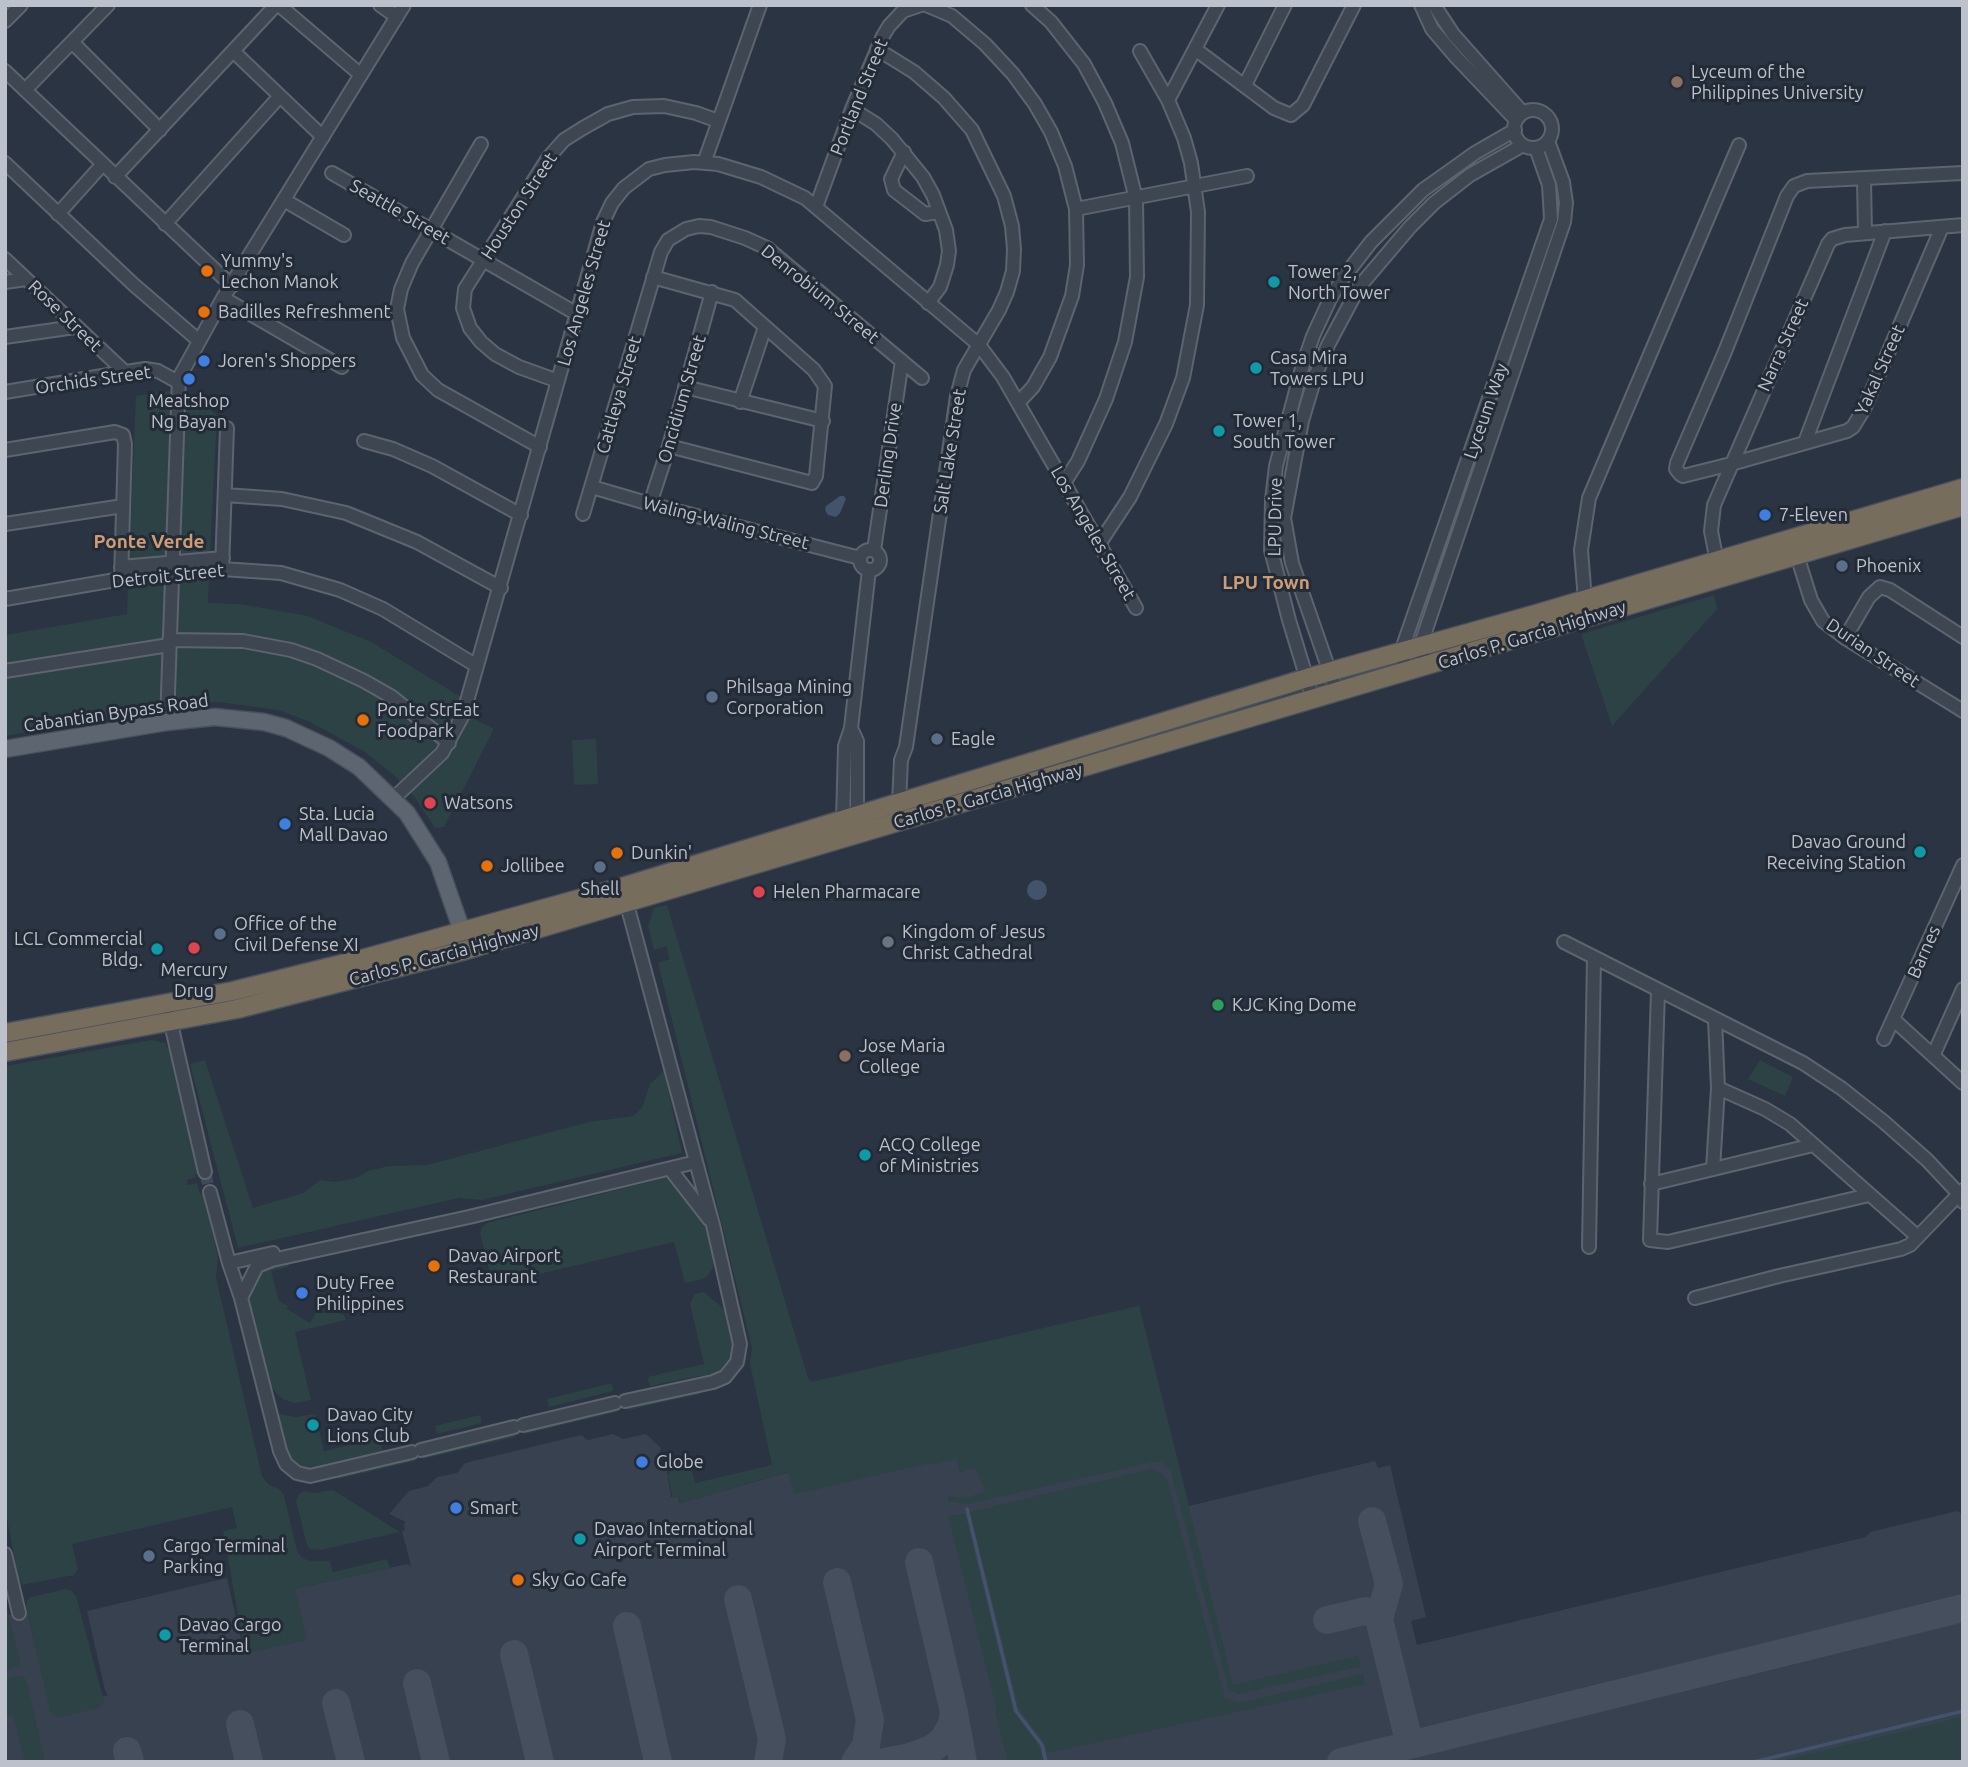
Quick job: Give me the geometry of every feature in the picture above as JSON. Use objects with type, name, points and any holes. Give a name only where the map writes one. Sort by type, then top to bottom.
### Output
[{"type":"highway","name":"Carlos P. Garcia Highway","points":[[1794,547],[1963,488]]},
{"type":"highway","name":"Carlos P. Garcia Highway","points":[[852,826],[903,802],[1307,678],[1585,600],[1963,506]]},
{"type":"highway","name":"Carlos P. Garcia Highway","points":[[5,1052],[170,1023],[367,977],[852,826],[1336,693],[1542,632],[1718,569]]},
{"type":"highway","points":[[1536,614],[1542,632]]},
{"type":"highway","name":"Carlos P. Garcia Highway","points":[[5,1033],[233,991],[462,931],[624,895]]},
{"type":"main road","name":"Cabantian Bypass Road","points":[[5,749],[167,722],[215,717],[239,718],[286,728],[345,757],[376,780],[394,798],[418,828],[438,862],[462,931]]},
{"type":"street","points":[[5,21],[21,5]]},
{"type":"street","points":[[25,90],[108,5]]},
{"type":"street","points":[[115,177],[278,5],[361,75]]},
{"type":"street","points":[[380,5],[397,17]]},
{"type":"street","points":[[167,722],[178,382],[223,298],[404,5]]},
{"type":"street","points":[[704,163],[760,5]]},
{"type":"street","name":"Portland Street","points":[[816,206],[877,49],[895,18],[903,11],[923,5],[952,16],[985,44],[1013,74],[1051,132],[1065,166],[1076,209],[1077,265],[1072,296],[1050,357],[1033,387],[1018,403]]},
{"type":"street","points":[[1032,5],[1051,22],[1084,64],[1105,103],[1122,143],[1136,199],[1137,277],[1125,342],[1106,399],[1078,461],[1064,483]]},
{"type":"street","points":[[1168,100],[1218,5]]},
{"type":"street","points":[[1245,85],[1285,5]]},
{"type":"street","points":[[1195,49],[1284,113],[1291,115],[1303,105],[1354,5]]},
{"type":"street","points":[[1422,5],[1432,29],[1518,121]]},
{"type":"street","points":[[1434,5],[1518,121],[1516,135],[1536,145],[1553,129],[1545,114],[1534,110],[1518,121]]},
{"type":"street","points":[[73,43],[160,130]]},
{"type":"street","name":"Salt Lake Street","points":[[877,49],[914,72],[944,98],[972,130],[1004,196],[1012,226],[1013,271],[999,310],[964,370],[957,396],[906,747],[908,761],[903,802]]},
{"type":"street","points":[[233,51],[323,137]]},
{"type":"street","points":[[1099,544],[1144,470],[1166,424],[1183,378],[1197,305],[1199,244],[1196,187],[1184,138],[1168,100],[1140,51]]},
{"type":"street","points":[[5,71],[232,286]]},
{"type":"street","points":[[165,224],[280,96]]},
{"type":"street","name":"Houston Street","points":[[558,382],[519,367],[495,354],[470,328],[463,308],[464,289],[548,158],[564,140],[608,114],[633,107],[664,106],[718,121]]},
{"type":"street","points":[[852,109],[876,124],[904,152],[923,177],[939,212],[946,230],[949,251],[940,287],[928,303]]},
{"type":"street","name":"LPU Drive","points":[[1313,699],[1271,550],[1272,500],[1280,447],[1302,368],[1331,297],[1371,242],[1423,190],[1518,121]]},
{"type":"street","points":[[481,144],[412,263],[401,289],[397,309],[403,338],[422,375],[438,390],[540,446]]},
{"type":"street","name":"LPU Drive","points":[[1336,693],[1292,563],[1284,518],[1302,421],[1316,374],[1359,287],[1410,227],[1470,176],[1536,145]]},
{"type":"street","name":"Lyceum Way","points":[[1401,652],[1551,219],[1549,185],[1536,145]]},
{"type":"street","name":"Lyceum Way","points":[[1420,647],[1564,222],[1566,203],[1563,182],[1536,145]]},
{"type":"street","points":[[1585,600],[1581,578],[1581,550],[1589,498],[1739,145]]},
{"type":"street","points":[[904,152],[891,179],[894,190],[902,199],[925,214],[939,212]]},
{"type":"street","points":[[5,163],[132,284],[198,341]]},
{"type":"street","name":"Los Angeles Street","points":[[394,798],[435,761],[449,743],[463,715],[603,222],[612,203],[624,188],[649,169],[665,165],[718,164],[761,177],[805,198],[979,345],[1003,377],[1136,608]]},
{"type":"street","points":[[58,214],[102,165]]},
{"type":"street","name":"Seattle Street","points":[[332,173],[577,314]]},
{"type":"street","points":[[1864,233],[1864,180],[1963,173]]},
{"type":"street","points":[[1076,209],[1247,176]]},
{"type":"street","name":"Yakal Street","points":[[1864,180],[1807,181],[1794,186],[1787,196],[1677,463],[1676,469],[1683,476],[1847,431],[1859,418],[1942,227]]},
{"type":"street","points":[[284,200],[344,235]]},
{"type":"street","name":"Narra Street","points":[[1718,569],[1711,542],[1712,516],[1731,464],[1828,244],[1839,236],[1963,225]]},
{"type":"street","name":"Denrobium Street","points":[[653,277],[668,240],[686,229],[711,227],[745,238],[777,256],[922,378]]},
{"type":"street","points":[[1805,442],[1885,231]]},
{"type":"street","name":"Rose Street","points":[[5,259],[125,373]]},
{"type":"street","points":[[653,277],[735,300],[814,370],[822,380],[826,395],[816,476],[812,483],[669,446]]},
{"type":"street","name":"Cattleya Street","points":[[583,514],[653,277]]},
{"type":"street","points":[[5,282],[26,279]]},
{"type":"street","name":"Oncidium Street","points":[[650,505],[712,292]]},
{"type":"street","points":[[223,298],[342,367]]},
{"type":"street","points":[[5,337],[75,327]]},
{"type":"street","points":[[740,402],[765,327]]},
{"type":"street","name":"Derling Drive","points":[[874,550],[902,361]]},
{"type":"street","name":"Orchids Street","points":[[5,392],[152,369],[165,373],[178,382]]},
{"type":"street","points":[[685,387],[823,421]]},
{"type":"street","points":[[223,564],[227,428]]},
{"type":"street","points":[[5,450],[121,433],[125,440],[121,573]]},
{"type":"street","points":[[365,441],[393,449],[432,466],[521,515]]},
{"type":"street","name":"Waling-Waling Street","points":[[592,487],[650,505],[860,558]]},
{"type":"street","points":[[225,495],[282,499],[346,513],[417,542],[500,588]]},
{"type":"street","points":[[5,524],[123,506]]},
{"type":"street","name":"Durian Street","points":[[1794,547],[1816,611],[1823,621],[1845,638],[1963,711]]},
{"type":"street","points":[[874,550],[880,555],[880,563],[869,570],[862,566],[860,558],[863,551],[874,550]]},
{"type":"street","name":"Detroit Street","points":[[5,599],[121,573],[223,564],[281,573],[340,590],[406,621],[477,666]]},
{"type":"street","points":[[852,826],[857,741],[851,728],[869,570]]},
{"type":"street","points":[[1845,638],[1869,597],[1880,587],[1890,590],[1963,638]]},
{"type":"street","points":[[1424,588],[1439,592]]},
{"type":"street","points":[[5,671],[169,642],[255,643],[317,659],[364,681],[392,697],[449,743]]},
{"type":"street","points":[[1420,647],[1426,667]]},
{"type":"street","points":[[1401,652],[1407,672]]},
{"type":"street","name":"Barnes","points":[[1884,1039],[1963,865]]},
{"type":"street","points":[[210,1192],[241,1298],[280,1451],[290,1468],[297,1473],[310,1476],[713,1382],[728,1375],[737,1362],[739,1338],[713,1225],[624,895]]},
{"type":"street","points":[[1564,942],[1803,1063],[1841,1088],[1884,1122],[1962,1195],[1910,1245],[1892,1252],[1806,1269],[1695,1298]]},
{"type":"street","points":[[1589,1247],[1594,958]]},
{"type":"street","points":[[1933,1056],[1958,1015],[1963,989]]},
{"type":"street","points":[[1658,990],[1649,1237],[1656,1242],[1668,1241],[1869,1195]]},
{"type":"street","points":[[166,1004],[205,1172]]},
{"type":"street","points":[[1713,1169],[1718,1088],[1715,1019]]},
{"type":"street","points":[[1894,1020],[1963,1083]]},
{"type":"street","points":[[1718,1088],[1765,1109],[1790,1124],[1918,1237]]},
{"type":"street","points":[[1651,1184],[1813,1145]]},
{"type":"street","points":[[241,1298],[252,1273],[263,1262],[671,1170],[696,1162]]},
{"type":"street","points":[[671,1170],[713,1225]]},
{"type":"street","points":[[229,1263],[453,1212],[459,1213],[463,1218]]},
{"type":"street","points":[[5,1554],[19,1613]]},
{"type":"shaded area","points":[[840,496],[846,499],[840,513],[836,517],[828,515],[826,506]]},
{"type":"shaded area","points":[[1037,880],[1044,883],[1047,890],[1044,897],[1037,900],[1030,897],[1027,890],[1030,883]]},
{"type":"shaded area","points":[[1139,1306],[1189,1506],[1375,1461],[1378,1468],[1390,1465],[1426,1617],[1411,1621],[1417,1645],[1866,1537],[1870,1532],[1957,1511],[1963,1515],[1963,1762],[5,1762],[5,1602],[9,1615],[27,1611],[51,1711],[108,1695],[87,1611],[227,1578],[244,1653],[306,1640],[294,1589],[407,1564],[411,1566],[402,1531],[405,1530],[406,1522],[389,1514],[409,1491],[428,1486],[437,1477],[457,1473],[465,1463],[581,1435],[588,1440],[613,1434],[623,1439],[646,1434],[661,1448],[656,1462],[665,1460],[671,1497],[678,1496],[680,1503],[789,1472],[812,1382]]},
{"type":"green space","points":[[169,391],[190,394],[217,415],[210,555],[180,557],[179,580],[209,577],[208,603],[240,604],[308,616],[371,642],[461,697],[476,703],[472,718],[494,729],[444,827],[435,828],[416,799],[395,776],[365,752],[310,722],[278,710],[218,702],[188,704],[5,736],[5,635],[127,614],[128,585],[162,582],[163,558],[129,560],[136,396]]},
{"type":"green space","points":[[1714,595],[1717,609],[1612,726],[1581,634]]},
{"type":"green space","points":[[596,739],[598,784],[574,785],[572,740]]},
{"type":"green space","points":[[667,905],[808,1378],[812,1382],[1139,1306],[1233,1685],[1358,1656],[1361,1666],[1239,1694],[1229,1690],[1171,1471],[1161,1462],[968,1504],[948,1501],[948,1496],[964,1498],[986,1492],[975,1467],[960,1473],[956,1459],[795,1494],[788,1472],[681,1503],[678,1496],[672,1497],[668,1475],[673,1465],[679,1463],[680,1466],[690,1464],[695,1483],[772,1465],[750,1364],[752,1348],[658,963],[670,959],[666,946],[654,950],[648,926],[654,908]]},
{"type":"green space","points":[[151,1040],[165,1043],[171,1054],[198,1174],[187,1180],[188,1185],[197,1183],[200,1194],[203,1194],[218,1256],[216,1277],[262,1476],[269,1485],[279,1489],[284,1495],[297,1551],[301,1557],[309,1561],[330,1561],[333,1572],[387,1559],[390,1568],[295,1589],[307,1640],[245,1653],[223,1531],[237,1528],[232,1507],[72,1544],[78,1569],[74,1575],[22,1585],[5,1509],[5,1066]]},
{"type":"green space","points":[[205,1060],[253,1208],[303,1193],[320,1180],[336,1182],[356,1178],[368,1171],[388,1166],[427,1165],[589,1122],[633,1116],[642,1108],[650,1084],[664,1071],[682,1153],[482,1200],[459,1198],[238,1248],[190,1064]]},
{"type":"green space","points":[[1760,1060],[1793,1077],[1785,1096],[1748,1079]]},
{"type":"green space","points":[[669,1177],[705,1221],[713,1261],[713,1268],[706,1278],[685,1283],[674,1242],[493,1285],[480,1233],[487,1223]]},
{"type":"green space","points":[[291,1259],[288,1267],[271,1271],[279,1301],[310,1323],[316,1313],[338,1313],[344,1315],[346,1320],[295,1332],[311,1400],[295,1403],[282,1399],[270,1385],[249,1298],[249,1291],[259,1270]]},
{"type":"green space","points":[[704,1292],[724,1309],[734,1347],[728,1364],[720,1373],[650,1386],[647,1377],[704,1364],[690,1304],[695,1294]]},
{"type":"green space","points":[[612,1383],[613,1391],[549,1407],[547,1399]]},
{"type":"green space","points":[[699,1390],[700,1394],[628,1410],[627,1405]]},
{"type":"green space","points":[[616,1407],[617,1412],[525,1434],[524,1428]]},
{"type":"green space","points":[[276,1413],[295,1417],[315,1414],[324,1451],[380,1438],[383,1453],[315,1469],[303,1467],[289,1457]]},
{"type":"green space","points":[[480,1415],[482,1423],[437,1434],[435,1426]]},
{"type":"green space","points":[[514,1432],[515,1437],[423,1459],[422,1453]]},
{"type":"green space","points":[[414,1456],[415,1461],[338,1479],[337,1474]]},
{"type":"green space","points":[[1151,1469],[1163,1474],[1167,1480],[1225,1698],[1240,1703],[1363,1674],[1365,1684],[1048,1753],[1045,1744],[1019,1708],[970,1512]]},
{"type":"green space","points":[[333,1490],[400,1532],[321,1550],[310,1549],[296,1501],[304,1491],[315,1493]]},
{"type":"green space","points":[[965,1514],[1013,1711],[1039,1746],[1043,1762],[1008,1762],[948,1516]]},
{"type":"green space","points":[[71,1590],[76,1596],[104,1701],[99,1708],[61,1717],[54,1716],[50,1711],[26,1606],[31,1597]]},
{"type":"green space","points":[[5,1602],[20,1660],[18,1666],[5,1671]]},
{"type":"green space","points":[[19,1676],[25,1678],[27,1683],[45,1762],[25,1762],[13,1715],[5,1716],[5,1680]]},
{"type":"green space","points":[[1963,1717],[1963,1762],[1777,1762]]},
{"type":"waterway","points":[[967,1509],[1016,1711],[1042,1745],[1046,1762]]},
{"type":"waterway","points":[[1754,1762],[1963,1711]]},
{"type":"taxiway","points":[[1372,1521],[1389,1584],[1379,1619],[1410,1745]]},
{"type":"taxiway","points":[[910,1757],[932,1749],[944,1739],[952,1724],[954,1712],[919,1562]]},
{"type":"taxiway","points":[[837,1582],[870,1720],[866,1746],[855,1762]]},
{"type":"taxiway","points":[[738,1599],[772,1739],[768,1762]]},
{"type":"taxiway","points":[[1341,1762],[1963,1608]]},
{"type":"taxiway","points":[[1327,1620],[1365,1611],[1379,1619]]},
{"type":"taxiway","points":[[627,1626],[658,1762]]},
{"type":"taxiway","points":[[514,1654],[540,1762]]},
{"type":"taxiway","points":[[417,1683],[436,1762]]},
{"type":"taxiway","points":[[336,1703],[351,1762]]},
{"type":"taxiway","points":[[954,1713],[963,1762]]},
{"type":"taxiway","points":[[240,1724],[249,1762]]},
{"type":"taxiway","points":[[127,1751],[130,1762]]},
{"type":"taxiway","points":[[885,1762],[910,1757],[928,1762]]},
{"type":"tunnel","points":[[205,1172],[210,1192]]},
{"type":"place","name":"Lyceum of the Philippines University","points":[[1677,82]]},
{"type":"place","name":"Yummy's Lechon Manok","points":[[207,271]]},
{"type":"place","name":"Tower 2, North Tower","points":[[1274,282]]},
{"type":"place","name":"Badilles Refreshment","points":[[204,312]]},
{"type":"place","name":"Joren's Shoppers","points":[[204,361]]},
{"type":"place","name":"Casa Mira Towers LPU","points":[[1256,368]]},
{"type":"place","name":"Meatshop Ng Bayan","points":[[189,379]]},
{"type":"place","name":"Tower 1, South Tower","points":[[1219,431]]},
{"type":"place","name":"7-Eleven","points":[[1765,515]]},
{"type":"place","name":"Phoenix","points":[[1842,566]]},
{"type":"place","name":"Philsaga Mining Corporation","points":[[712,697]]},
{"type":"place","name":"Ponte StrEat Foodpark","points":[[363,720]]},
{"type":"place","name":"Eagle","points":[[937,739]]},
{"type":"place","name":"Watsons","points":[[430,803]]},
{"type":"place","name":"Sta. Lucia Mall Davao","points":[[285,824]]},
{"type":"place","name":"Davao Ground Receiving Station","points":[[1920,852]]},
{"type":"place","name":"Dunkin'","points":[[617,853]]},
{"type":"place","name":"Jollibee","points":[[487,866]]},
{"type":"place","name":"Shell","points":[[600,867]]},
{"type":"place","name":"Helen Pharmacare","points":[[759,892]]},
{"type":"place","name":"Office of the Civil Defense XI","points":[[220,934]]},
{"type":"place","name":"Kingdom of Jesus Christ Cathedral","points":[[888,942]]},
{"type":"place","name":"Mercury Drug","points":[[194,948]]},
{"type":"place","name":"LCL Commercial Bldg.","points":[[157,949]]},
{"type":"place","name":"KJC King Dome","points":[[1218,1005]]},
{"type":"place","name":"Jose Maria College","points":[[845,1056]]},
{"type":"place","name":"ACQ College of Ministries","points":[[865,1155]]},
{"type":"place","name":"Davao Airport Restaurant","points":[[434,1266]]},
{"type":"place","name":"Duty Free Philippines","points":[[302,1293]]},
{"type":"place","name":"Davao City Lions Club","points":[[313,1425]]},
{"type":"place","name":"Globe","points":[[642,1462]]},
{"type":"place","name":"Smart","points":[[456,1508]]},
{"type":"place","name":"Davao International Airport Terminal","points":[[580,1539]]},
{"type":"place","name":"Cargo Terminal Parking","points":[[149,1556]]},
{"type":"place","name":"Sky Go Cafe","points":[[518,1580]]},
{"type":"place","name":"Davao Cargo Terminal","points":[[165,1635]]},
{"type":"district","name":"Ponte Verde","points":[[149,542]]},
{"type":"district","name":"LPU Town","points":[[1266,583]]}]
